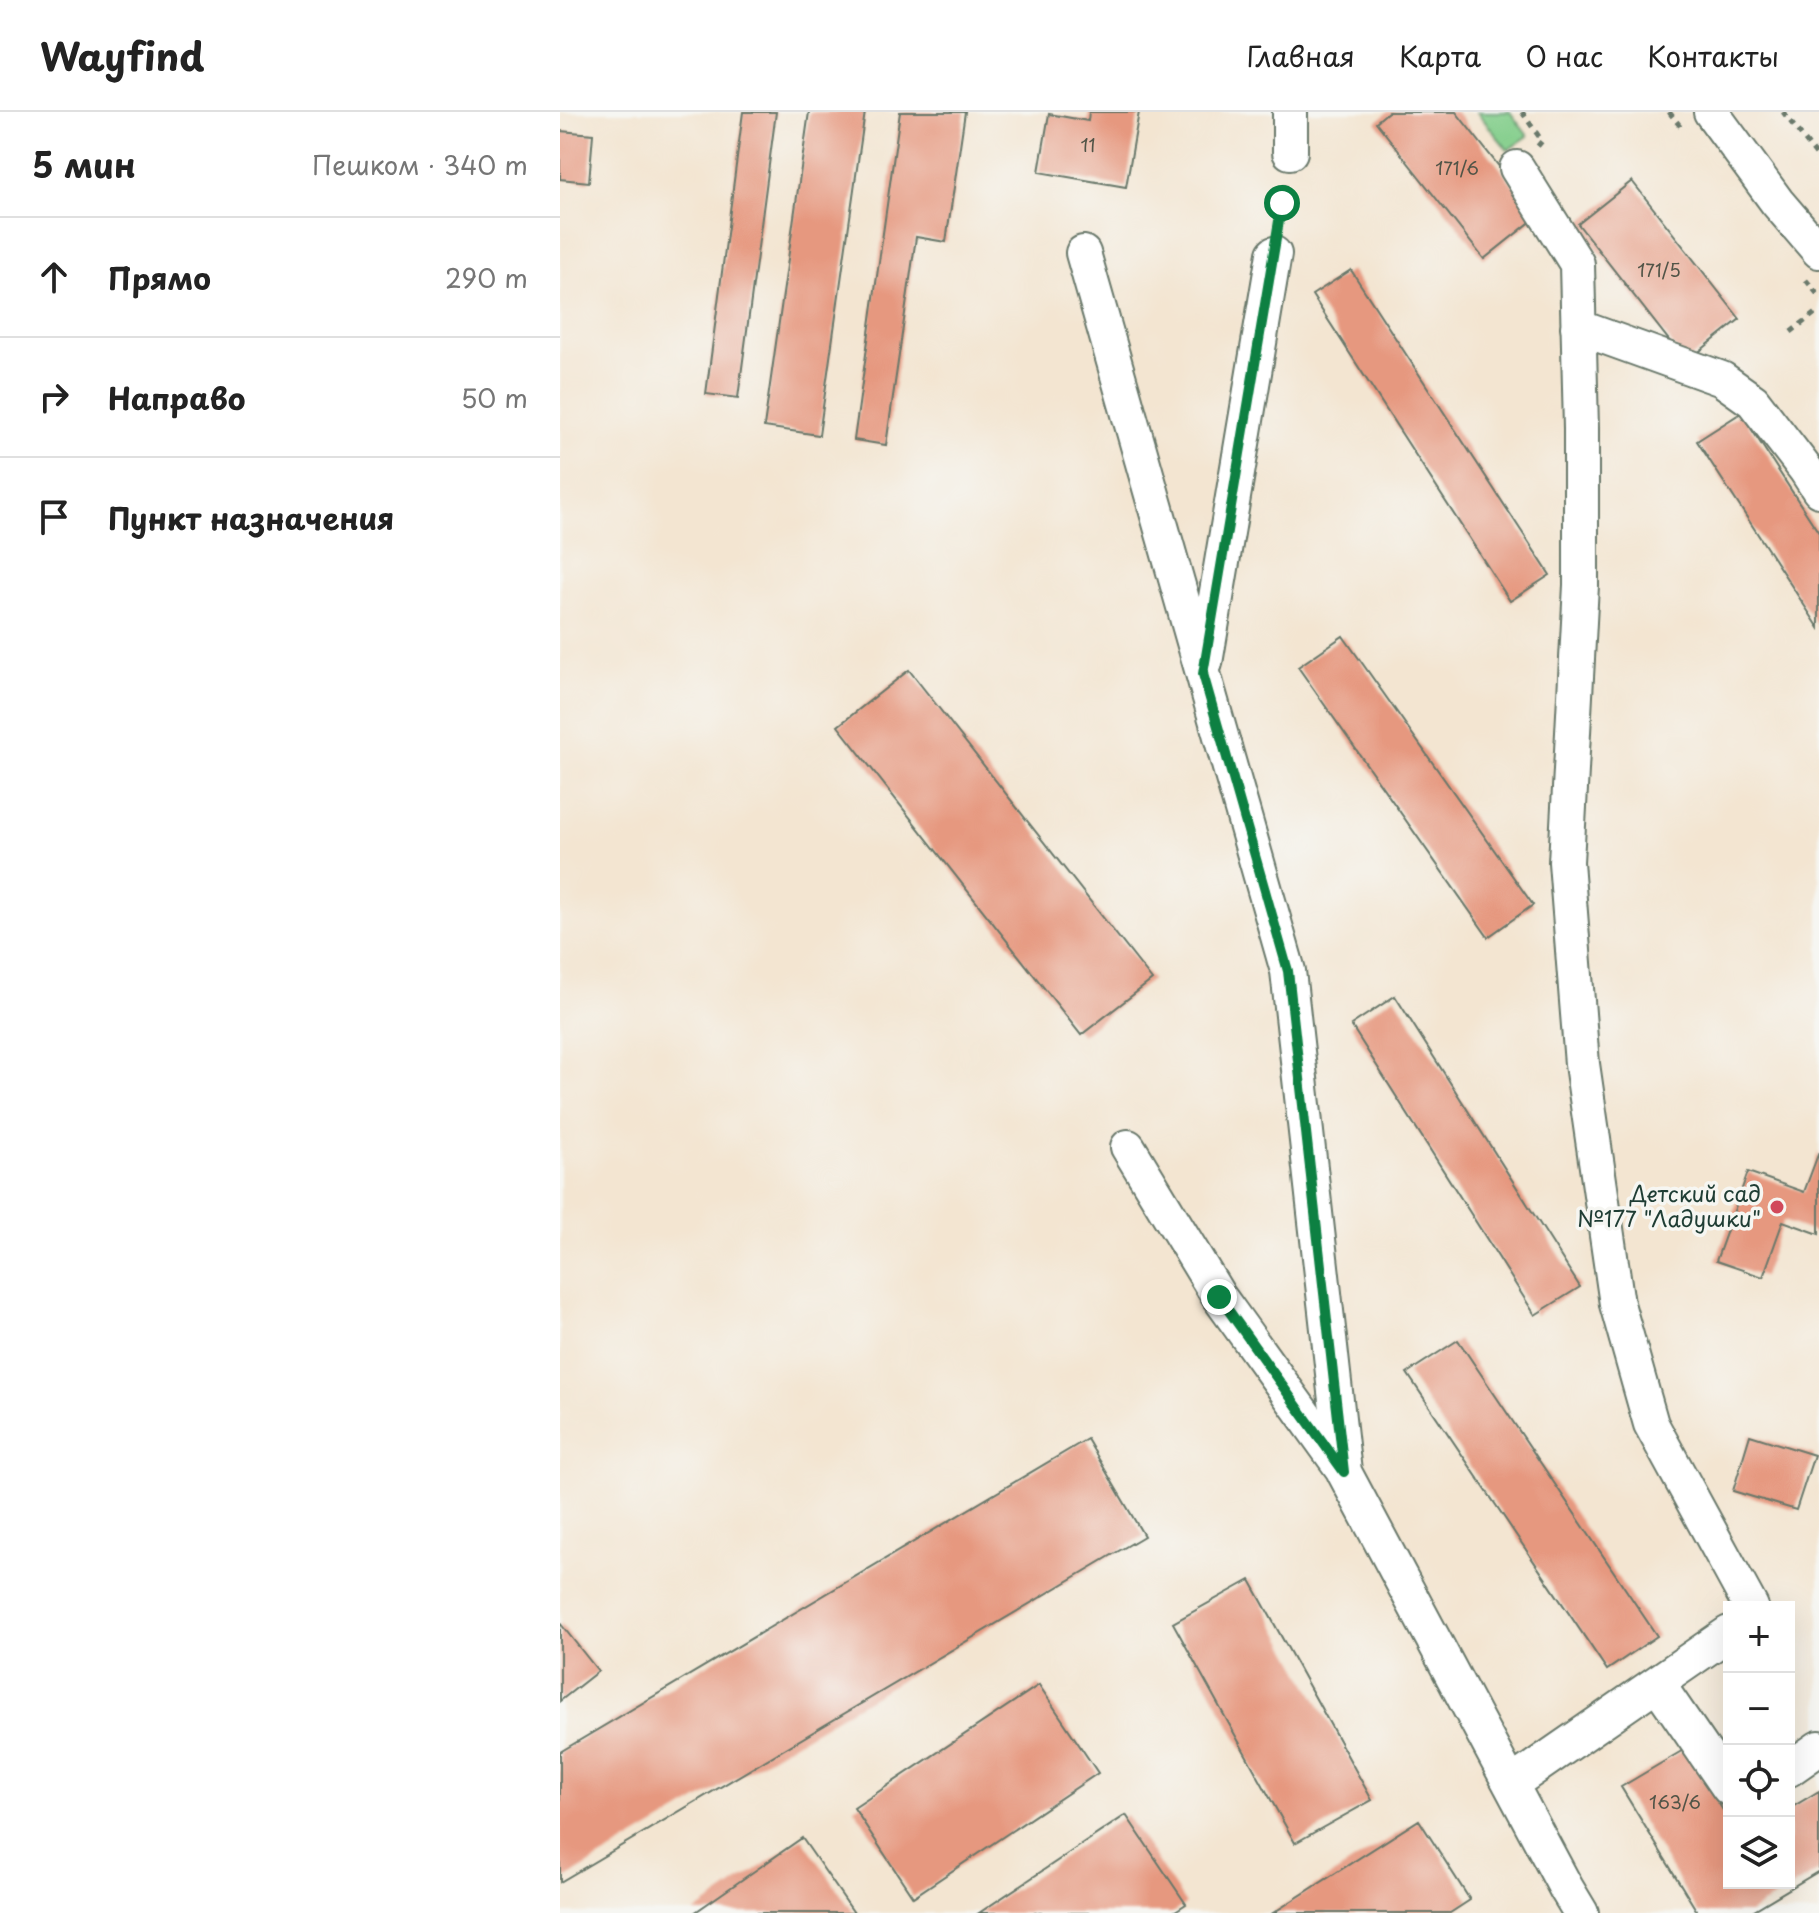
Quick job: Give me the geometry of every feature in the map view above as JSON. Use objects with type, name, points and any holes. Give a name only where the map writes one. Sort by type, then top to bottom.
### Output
[{"type":"street","points":[[1290,112],[1290,152]]},
{"type":"street","points":[[1711,112],[1777,202],[1819,251]]},
{"type":"street","points":[[1517,168],[1577,264],[1581,585],[1566,862],[1582,1064],[1617,1304],[1651,1424],[1748,1601]]},
{"type":"street","points":[[1083,253],[1288,971],[1344,1472]]},
{"type":"street","points":[[1203,674],[1274,254]]},
{"type":"street","points":[[1578,327],[1722,379],[1753,401],[1819,490]]},
{"type":"street","points":[[1128,1147],[1219,1297],[1344,1472],[1581,1913]]},
{"type":"street","points":[[1511,1784],[1723,1637]]},
{"type":"street","points":[[1657,1683],[1723,1779]]},
{"type":"street","points":[[1795,1765],[1819,1748]]},
{"type":"path","points":[[1783,112],[1819,159]]},
{"type":"path","points":[[1274,254],[1290,152]]},
{"type":"path","points":[[1791,332],[1819,310]]},
{"type":"green space","points":[[1477,112],[1510,112],[1528,136],[1508,150]]},
{"type":"building","points":[[743,112],[776,112],[738,398],[706,394]]},
{"type":"building","points":[[809,112],[865,112],[819,435],[764,427]]},
{"type":"building","points":[[900,112],[965,112],[946,242],[916,237],[886,445],[854,440]]},
{"type":"building","points":[[1089,112],[1139,112],[1126,187],[1039,172],[1049,114],[1088,121]]},
{"type":"building","points":[[1388,112],[1456,112],[1538,216],[1484,259],[1376,122]]},
{"type":"building","points":[[560,131],[593,134],[589,182],[560,179]]},
{"type":"building","points":[[1632,181],[1740,319],[1686,362],[1578,224]]},
{"type":"building","points":[[1351,270],[1550,575],[1510,601],[1312,295]]},
{"type":"building","points":[[1741,413],[1819,533],[1819,628],[1697,441]]},
{"type":"building","points":[[1343,636],[1533,905],[1488,937],[1298,667]]},
{"type":"building","points":[[909,670],[1152,980],[1081,1035],[838,726]]},
{"type":"building","points":[[1395,996],[1580,1287],[1535,1315],[1351,1025]]},
{"type":"building","name":"Детский сад №177 \"Ладушки\"","points":[[1819,1152],[1819,1234],[1783,1221],[1763,1277],[1716,1261],[1748,1172],[1804,1192]]},
{"type":"building","points":[[1458,1340],[1657,1636],[1607,1670],[1407,1373]]},
{"type":"building","points":[[1750,1435],[1814,1455],[1796,1510],[1733,1491]]},
{"type":"building","points":[[1087,1439],[1144,1536],[560,1882],[560,1752]]},
{"type":"building","points":[[1250,1580],[1372,1800],[1295,1843],[1173,1623]]},
{"type":"building","points":[[560,1623],[598,1671],[560,1701]]},
{"type":"building","points":[[1039,1685],[1098,1773],[913,1897],[854,1808]]},
{"type":"building","points":[[1685,1749],[1723,1810],[1723,1889],[1789,1889],[1749,1913],[1698,1913],[1621,1787]]},
{"type":"building","points":[[1819,1791],[1819,1871],[1795,1885],[1795,1805]]},
{"type":"building","points":[[1126,1815],[1186,1904],[1172,1913],[979,1913]]},
{"type":"building","points":[[1419,1820],[1470,1900],[1450,1913],[1273,1913]]},
{"type":"building","points":[[802,1838],[854,1913],[694,1913]]},
{"type":"place","name":"Детский сад №177 \"Ладушки\"","points":[[1777,1207]]},
{"type":"route","points":[[1219,1297],[1344,1472],[1288,971],[1203,674],[1282,203]]}]
